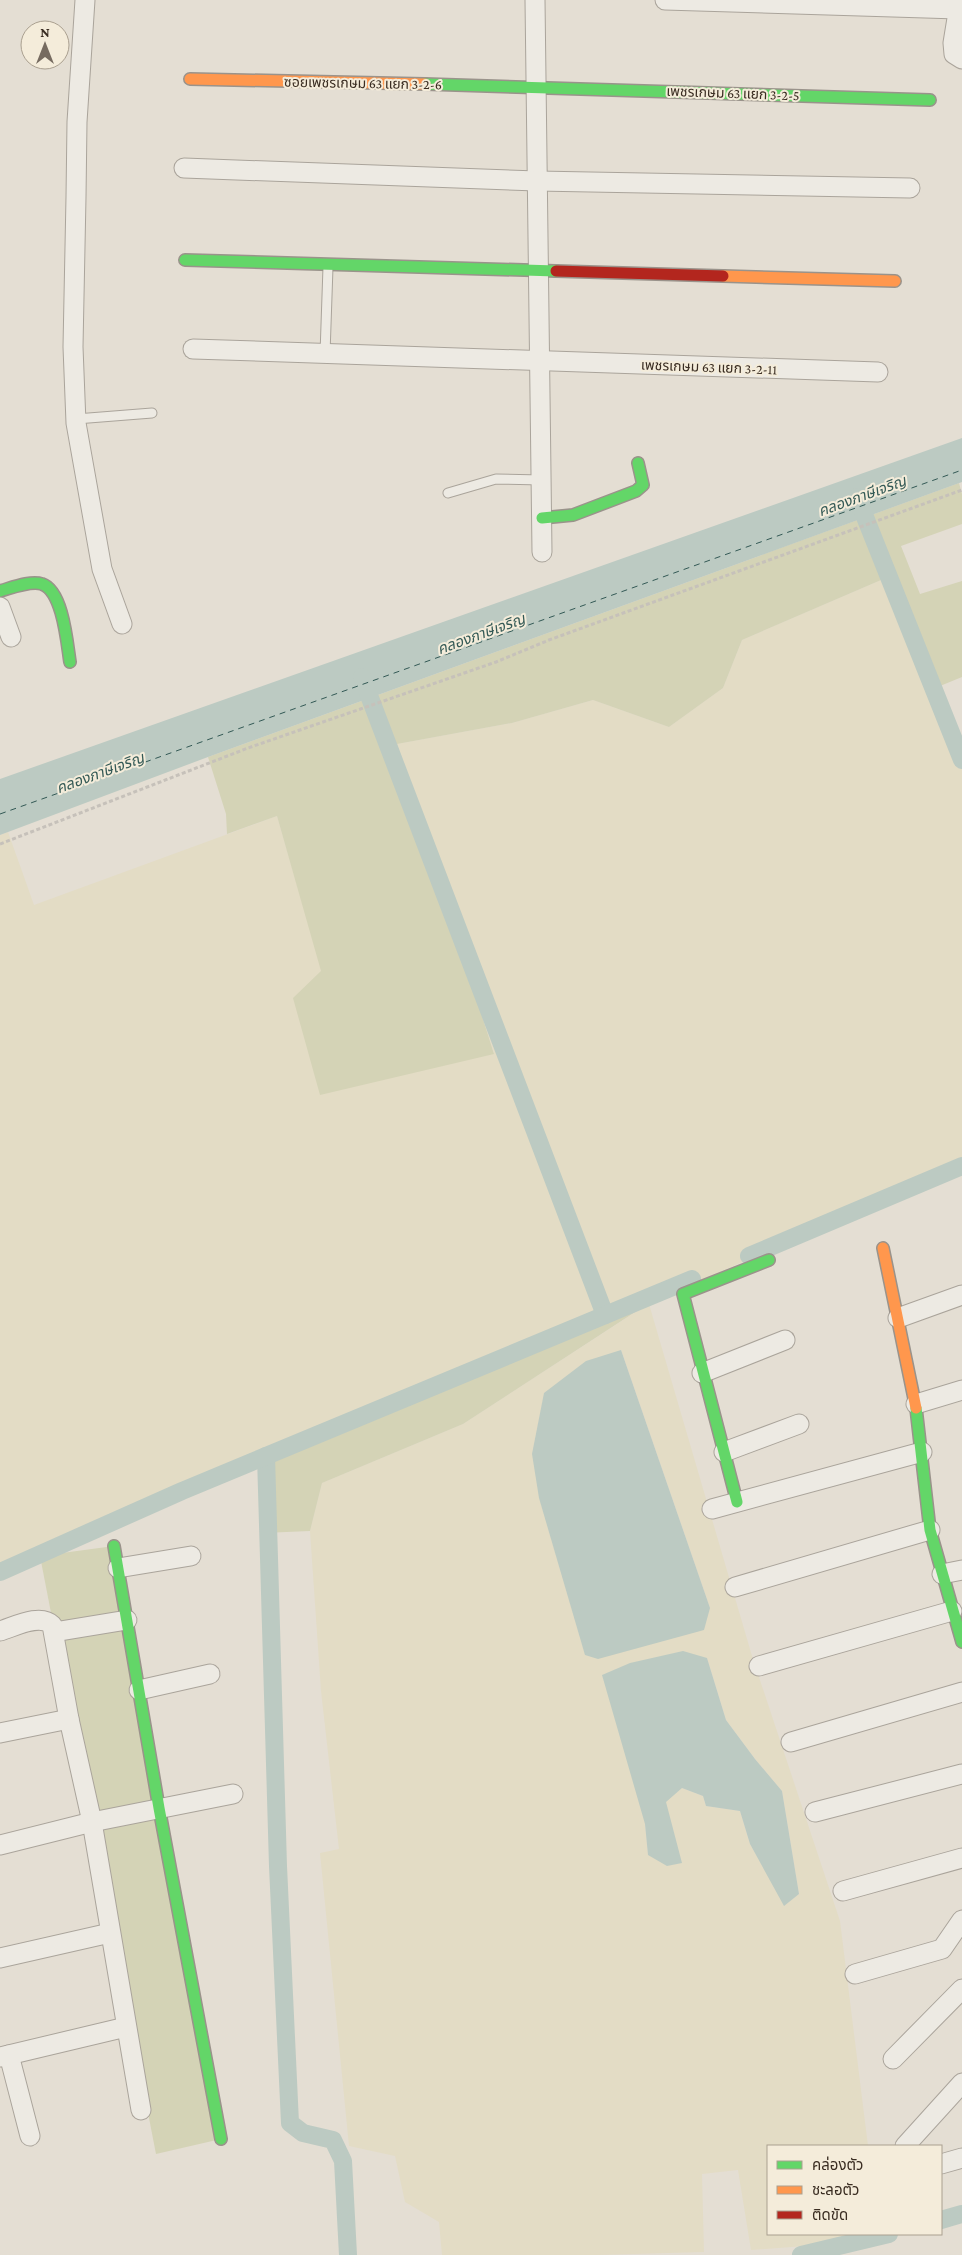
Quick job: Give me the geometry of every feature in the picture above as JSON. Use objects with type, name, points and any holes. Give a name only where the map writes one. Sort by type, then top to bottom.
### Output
[{"type":"street","points":[[84,0],[75,217],[73,347],[76,420],[102,569],[122,624]]},
{"type":"street","points":[[535,0],[542,552]]},
{"type":"street","points":[[665,0],[959,4],[953,43],[954,54],[962,60]]},
{"type":"street","name":"ซอยเพชรเกษม 63 แยก 3-2-6","points":[[190,79],[536,86]]},
{"type":"street","name":"เพชรเกษม 63 แยก 3-2-5","points":[[536,86],[930,100]]},
{"type":"street","points":[[184,168],[537,181],[910,188]]},
{"type":"street","points":[[185,260],[895,280]]},
{"type":"street","name":"เพชรเกษม 63 แยก 3-2-11","points":[[193,349],[878,372]]},
{"type":"street","points":[[542,518],[573,515],[636,491],[643,485],[638,463]]},
{"type":"street","points":[[0,591],[35,584],[42,584],[50,589],[57,599],[70,662]]},
{"type":"street","points":[[0,607],[11,637]]},
{"type":"street","points":[[883,1248],[916,1404],[930,1530],[962,1642]]},
{"type":"street","points":[[737,1502],[683,1294],[769,1260]]},
{"type":"street","points":[[898,1318],[962,1295]]},
{"type":"street","points":[[702,1373],[785,1340]]},
{"type":"street","points":[[916,1404],[962,1390]]},
{"type":"street","points":[[724,1452],[800,1424]]},
{"type":"street","points":[[712,1509],[922,1452]]},
{"type":"street","points":[[735,1587],[930,1530]]},
{"type":"street","points":[[114,1546],[159,1808],[221,2139]]},
{"type":"street","points":[[118,1568],[191,1556]]},
{"type":"street","points":[[942,1574],[962,1570]]},
{"type":"street","points":[[759,1666],[952,1611]]},
{"type":"street","points":[[0,1631],[40,1620],[48,1620],[52,1625],[69,1719],[92,1822],[141,2110]]},
{"type":"street","points":[[54,1632],[127,1620]]},
{"type":"street","points":[[139,1690],[210,1674]]},
{"type":"street","points":[[791,1742],[962,1692]]},
{"type":"street","points":[[0,1733],[69,1719]]},
{"type":"street","points":[[815,1812],[962,1774]]},
{"type":"street","points":[[0,1845],[92,1822],[232,1794]]},
{"type":"street","points":[[843,1891],[961,1862]]},
{"type":"street","points":[[855,1974],[942,1950],[962,1920]]},
{"type":"street","points":[[0,1958],[110,1933]]},
{"type":"street","points":[[893,2058],[962,1989]]},
{"type":"street","points":[[30,2136],[5,2056],[126,2027]]},
{"type":"street","points":[[906,2145],[962,2083]]},
{"type":"street","points":[[942,2164],[962,2158]]},
{"type":"lane","points":[[325,354],[328,264]]},
{"type":"lane","points":[[76,420],[152,413]]},
{"type":"lane","points":[[448,493],[496,479],[542,480]]},
{"type":"path","points":[[0,844],[248,748],[496,662],[549,640],[962,490]]},
{"type":"shaded area","points":[[895,574],[962,743],[962,1163],[649,1304],[752,1656],[840,1921],[868,2145],[767,2145],[767,2235],[847,2235],[818,2245],[751,2250],[738,2170],[702,2174],[704,2252],[597,2255],[442,2255],[439,2222],[405,2202],[395,2156],[349,2146],[320,1853],[339,1849],[321,1691],[310,1531],[322,1483],[463,1424],[648,1304],[596,1310],[0,1566],[0,835],[8,832],[34,905],[277,816],[322,971],[494,1053],[397,744],[512,723],[593,700],[669,727],[723,688],[742,640]],"holes":[[[621,1350],[710,1608],[544,1393]],[[707,1658],[726,1720],[782,1791],[799,1894],[785,1905],[750,1844],[740,1811],[706,1806],[703,1796],[682,1788],[666,1801],[648,1855],[645,1824]]]},
{"type":"green space","points":[[959,483],[962,494],[962,524],[901,546],[920,594],[962,581],[962,677],[940,686],[895,574],[742,640],[723,688],[669,727],[593,700],[512,723],[397,744],[494,1054],[320,1095],[293,998],[321,971],[277,816],[227,834],[226,814],[208,757]]},
{"type":"green space","points":[[649,1303],[463,1424],[322,1483],[310,1531],[263,1533],[260,1454],[596,1310]]},
{"type":"green space","points":[[114,1546],[221,2139],[156,2154],[40,1556]]},
{"type":"water","name":"คลองภาษีเจริญ","points":[[962,438],[962,482],[208,757],[0,835],[0,779]]},
{"type":"water","points":[[621,1350],[710,1608],[704,1630],[598,1659],[585,1655],[539,1498],[532,1454],[544,1393],[586,1361]]},
{"type":"water","points":[[683,1651],[707,1658],[726,1720],[782,1791],[799,1894],[784,1906],[750,1844],[740,1811],[706,1806],[703,1796],[682,1788],[666,1802],[682,1863],[667,1866],[648,1855],[645,1824],[602,1675],[630,1663]]},
{"type":"waterway","name":"คลองภาษีเจริญ","points":[[857,497],[962,760]]},
{"type":"waterway","points":[[362,677],[605,1315]]},
{"type":"waterway","points":[[749,1256],[962,1166]]},
{"type":"waterway","points":[[0,1572],[182,1491],[692,1279]]},
{"type":"waterway","points":[[266,1456],[278,1866],[290,2123],[303,2133],[333,2140],[343,2161],[348,2255]]},
{"type":"waterway","points":[[942,2220],[962,2214]]},
{"type":"waterway","points":[[801,2255],[885,2235]]},
{"type":"ferry route","points":[[0,814],[962,470]]},
{"type":"traffic: fast","points":[[425,84],[930,100]]},
{"type":"traffic: fast","points":[[185,260],[556,271]]},
{"type":"traffic: fast","points":[[542,518],[573,515],[636,491],[643,485],[638,463]]},
{"type":"traffic: fast","points":[[0,591],[32,583],[42,584],[49,589],[55,596],[63,618],[70,662]]},
{"type":"traffic: fast","points":[[737,1502],[683,1294],[769,1260]]},
{"type":"traffic: fast","points":[[916,1408],[930,1530],[962,1642]]},
{"type":"traffic: fast","points":[[114,1546],[159,1808],[221,2139]]},
{"type":"traffic: slow","points":[[190,79],[425,84]]},
{"type":"traffic: slow","points":[[723,276],[895,281]]},
{"type":"traffic: slow","points":[[883,1248],[916,1408]]},
{"type":"traffic: jam","points":[[556,271],[723,276]]}]
